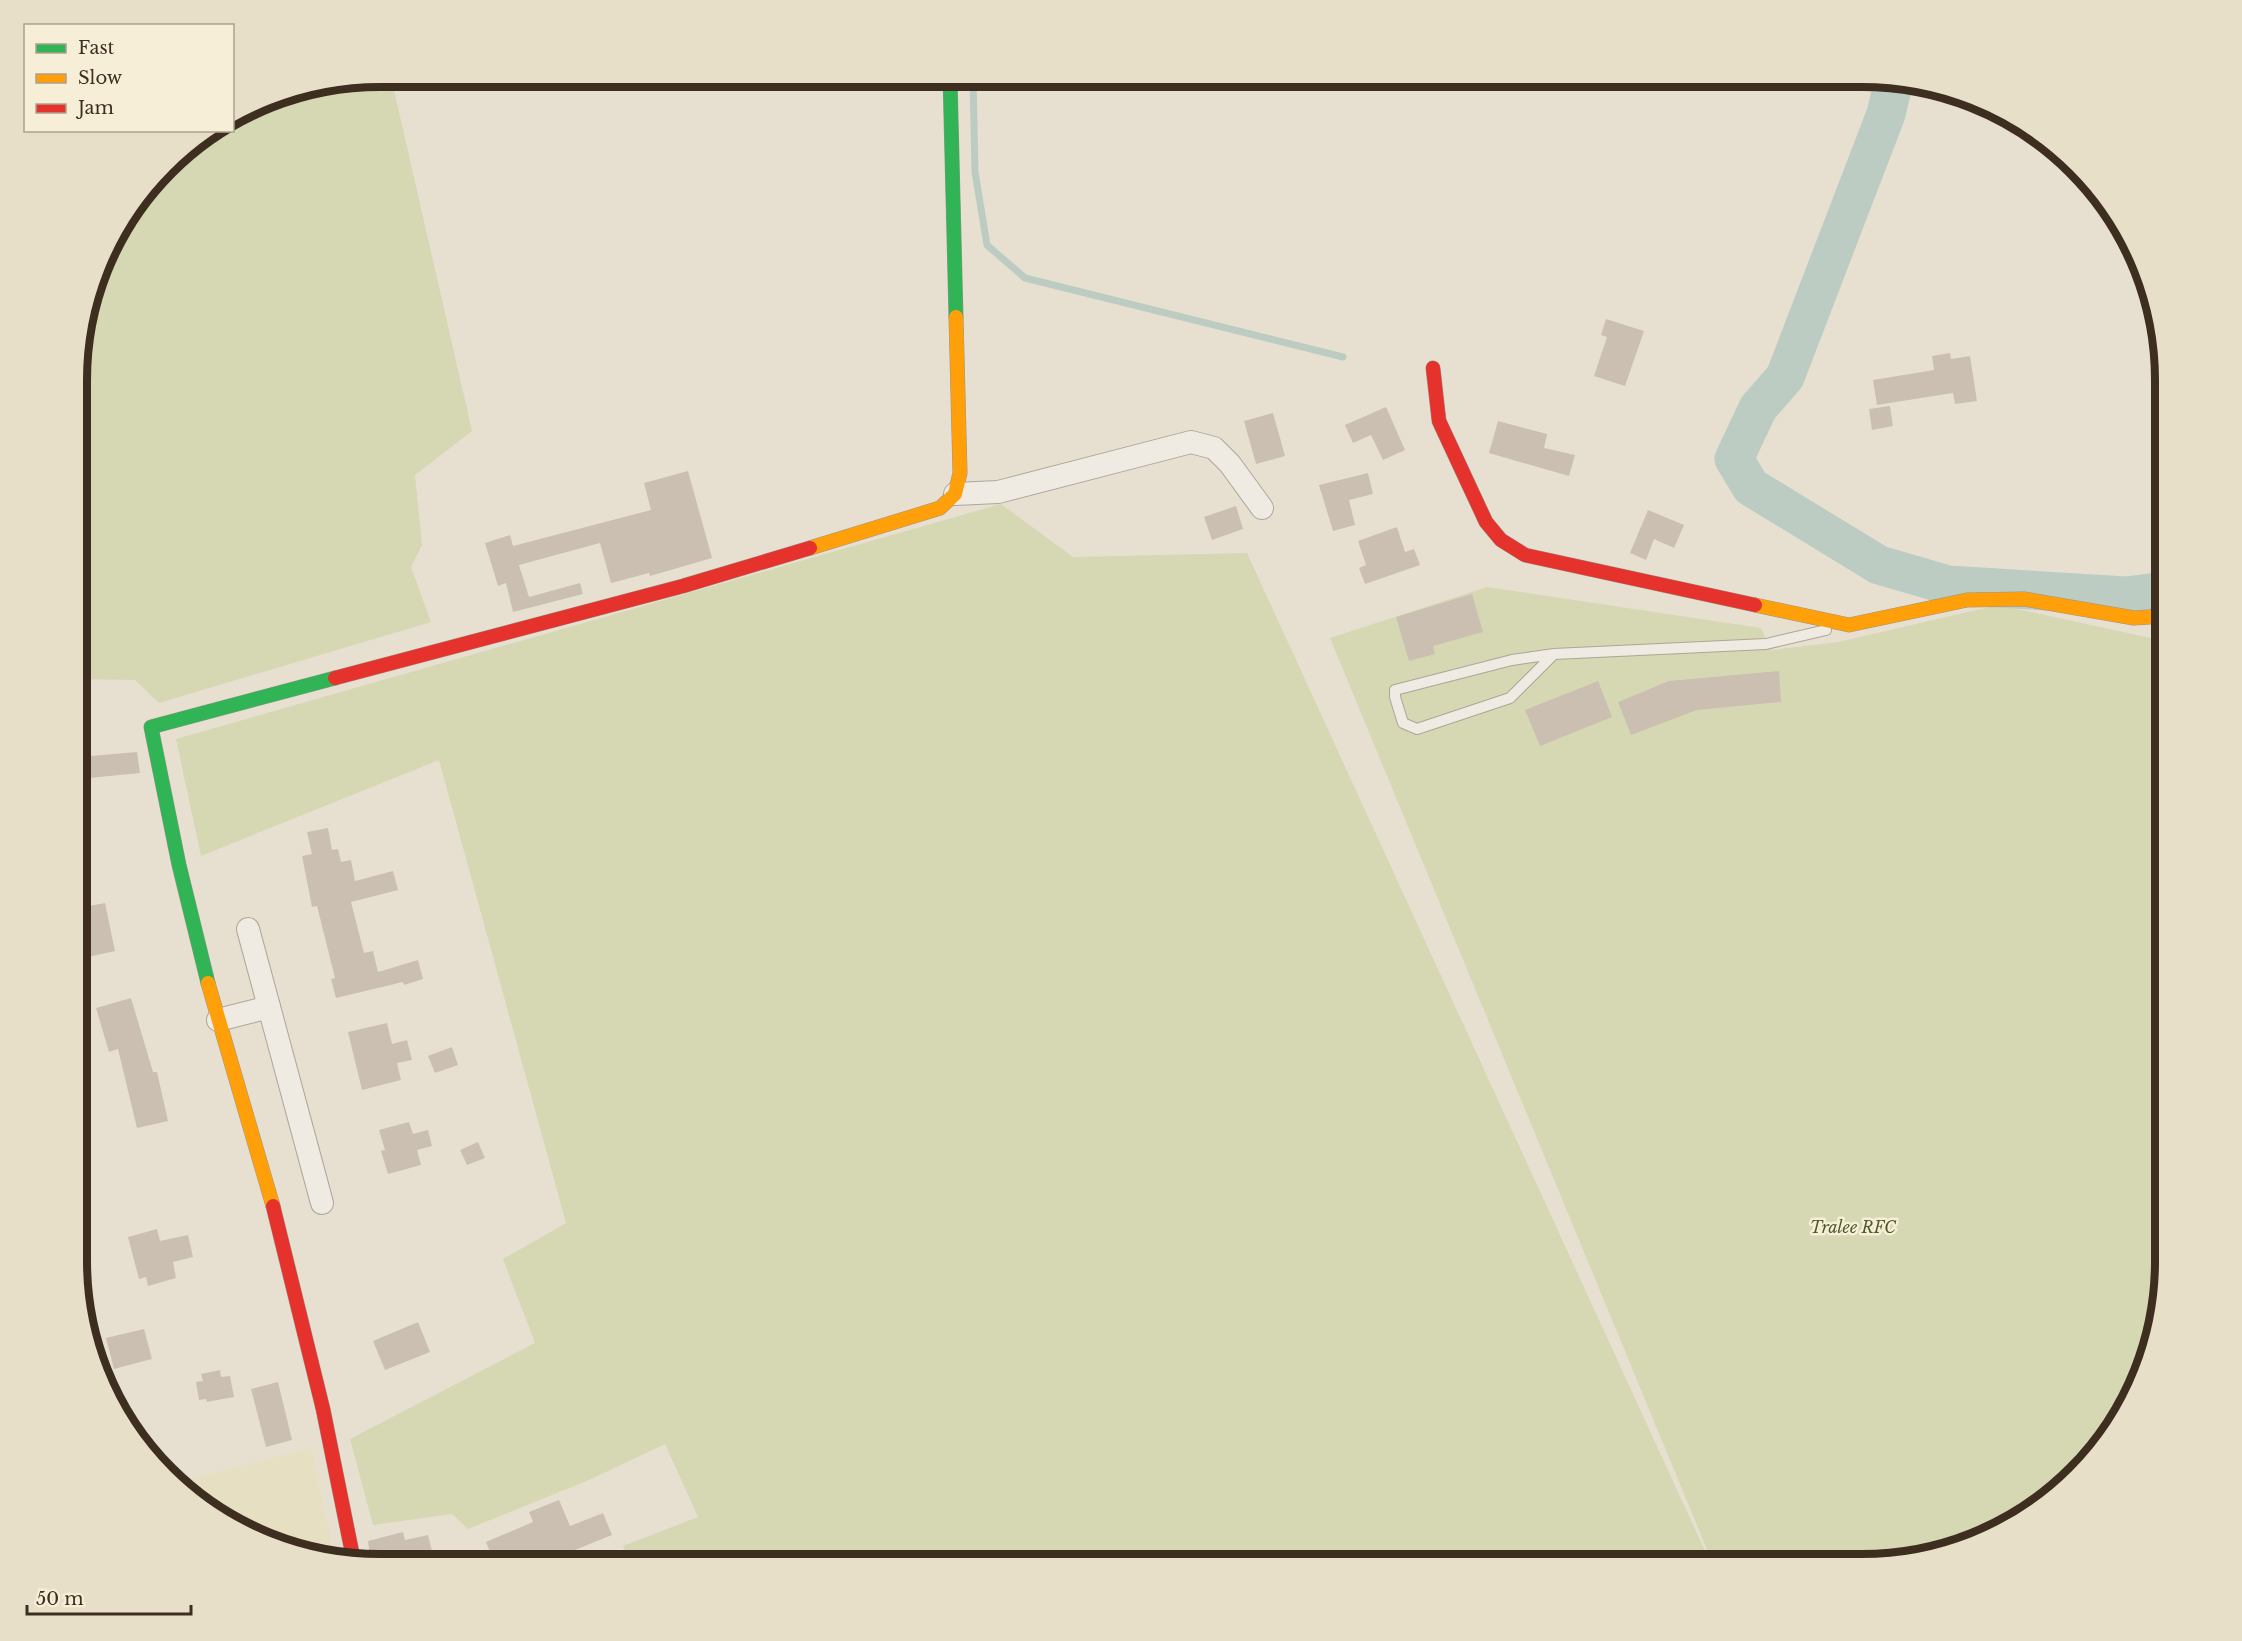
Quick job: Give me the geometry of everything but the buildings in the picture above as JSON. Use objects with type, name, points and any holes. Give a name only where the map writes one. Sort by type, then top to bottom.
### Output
[{"type":"street","points":[[352,1552],[336,1464],[319,1391],[260,1155],[218,1020],[170,828],[151,727],[683,586],[940,508],[955,494],[960,472],[950,87]]},
{"type":"street","points":[[1433,368],[1439,421],[1486,522],[1501,540],[1525,555],[1850,625],[1967,600],[2024,599],[2134,618],[2155,617]]},
{"type":"street","points":[[955,494],[998,492],[1191,442],[1214,447],[1230,464],[1262,508]]},
{"type":"street","points":[[248,929],[322,1203]]},
{"type":"street","points":[[218,1020],[269,1007]]},
{"type":"lane","points":[[1554,654],[1510,698],[1417,729],[1403,723],[1395,690],[1512,660],[1554,654],[1766,644],[1850,625]]},
{"type":"shaded area","points":[[311,1448],[333,1550],[304,1544],[251,1524],[217,1505],[186,1480]]},
{"type":"green space","points":[[393,87],[472,431],[415,475],[422,545],[411,567],[431,622],[159,703],[135,680],[87,679],[88,361],[97,304],[109,268],[136,217],[160,187],[187,160],[217,136],[224,132],[234,132],[234,126],[268,109],[304,97],[342,90]]},
{"type":"green space","points":[[1001,504],[1073,557],[1247,553],[1706,1554],[626,1554],[623,1546],[698,1517],[665,1444],[589,1480],[468,1529],[452,1514],[373,1525],[350,1439],[535,1343],[503,1259],[566,1223],[439,760],[201,856],[176,739]]},
{"type":"green space","name":"Tralee RFC","points":[[1487,587],[1761,628],[1771,650],[1838,642],[1998,605],[2155,639],[2155,1261],[2152,1299],[2145,1337],[2133,1373],[2116,1407],[2106,1424],[2082,1454],[2055,1481],[2025,1505],[2008,1515],[1974,1532],[1938,1544],[1900,1551],[1862,1554],[1709,1554],[1330,638]]},
{"type":"waterway","points":[[973,87],[975,172],[987,245],[1025,278],[1343,357]]},
{"type":"waterway","points":[[1892,89],[1886,114],[1785,377],[1758,408],[1734,459],[1751,487],[1879,565],[1948,585],[2126,596],[2155,592]]},
{"type":"traffic: fast","points":[[950,87],[956,317]]},
{"type":"traffic: fast","points":[[208,983],[179,865],[151,727],[335,678]]},
{"type":"traffic: slow","points":[[810,548],[940,508],[955,494],[960,473],[956,317]]},
{"type":"traffic: slow","points":[[1755,605],[1849,625],[1967,600],[2024,599],[2134,618],[2155,617]]},
{"type":"traffic: slow","points":[[208,983],[273,1206]]},
{"type":"traffic: jam","points":[[1433,368],[1439,421],[1486,522],[1501,540],[1525,555],[1755,605]]},
{"type":"traffic: jam","points":[[335,678],[683,586],[810,548]]},
{"type":"traffic: jam","points":[[273,1206],[323,1409],[352,1552]]}]
